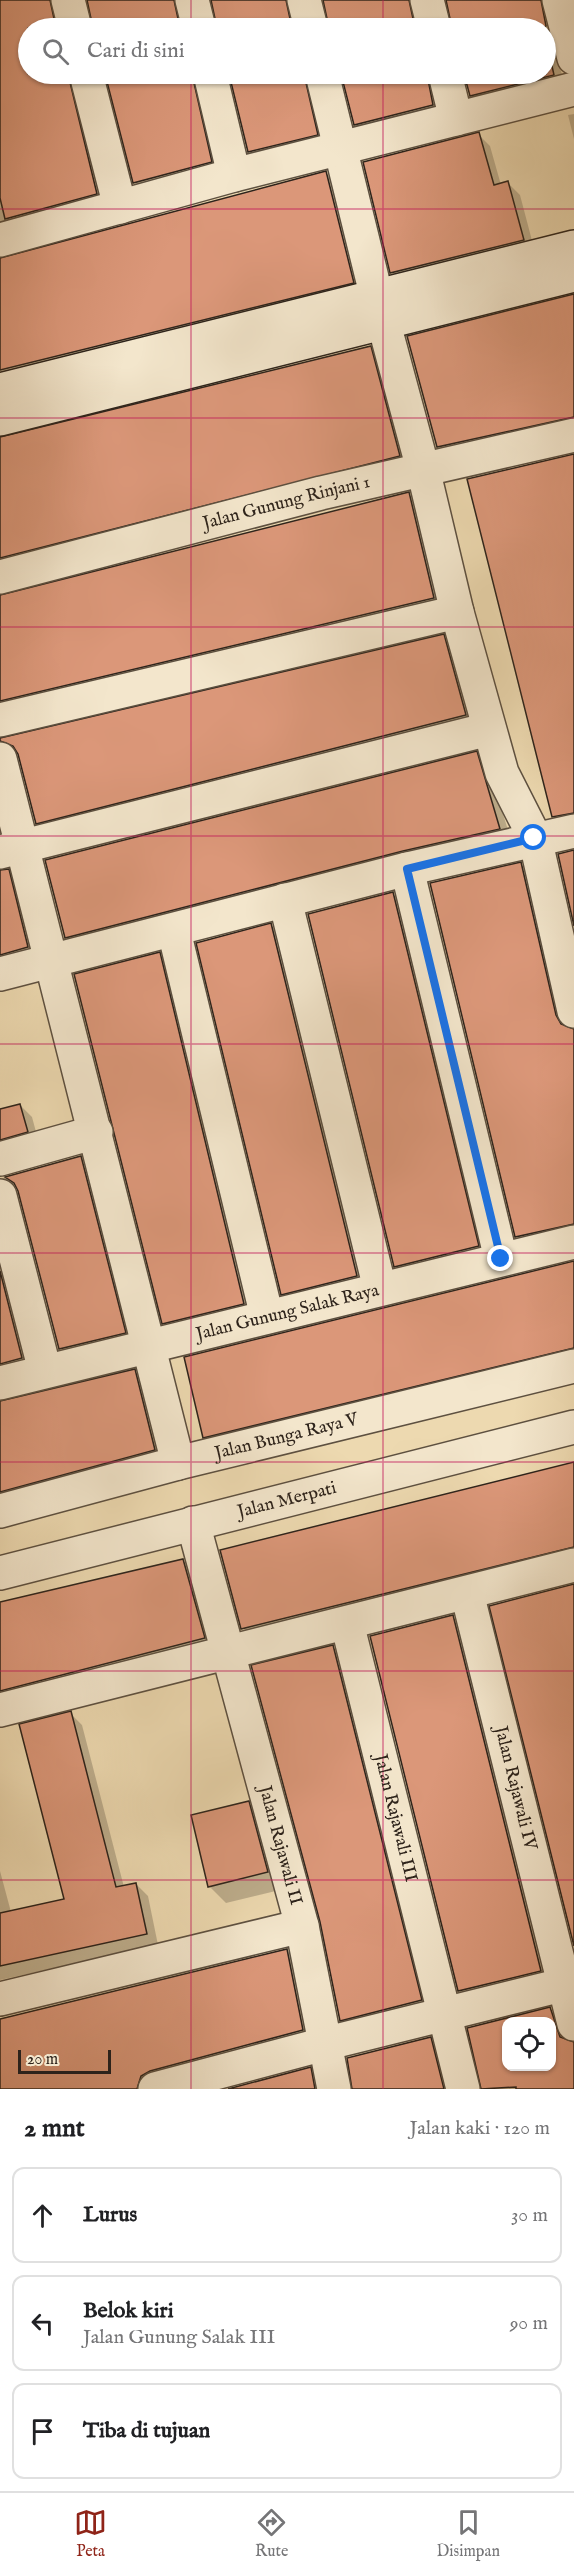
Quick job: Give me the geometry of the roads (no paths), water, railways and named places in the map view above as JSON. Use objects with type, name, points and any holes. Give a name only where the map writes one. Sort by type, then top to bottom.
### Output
[{"type":"street","points":[[68,0],[72,18]]},
{"type":"street","points":[[192,0],[196,18]]},
{"type":"street","points":[[304,0],[308,18]]},
{"type":"street","points":[[427,0],[432,18]]},
{"type":"street","points":[[559,0],[574,58]]},
{"type":"street","points":[[89,84],[120,207]]},
{"type":"street","points":[[212,84],[234,175]]},
{"type":"street","points":[[324,84],[457,612],[502,773],[534,838],[574,1011]]},
{"type":"street","points":[[447,84],[456,119]]},
{"type":"street","points":[[0,240],[234,175],[574,89]]},
{"type":"street","points":[[0,419],[381,310],[574,247]]},
{"type":"street","points":[[0,390],[381,310],[574,275]]},
{"type":"street","name":"Jalan Gunung Rinjani 1","points":[[0,577],[321,493],[574,435]]},
{"type":"street","points":[[0,720],[457,612]]},
{"type":"street","points":[[11,849],[489,729]]},
{"type":"street","points":[[0,759],[11,849],[53,961],[178,1463]]},
{"type":"street","points":[[0,974],[174,931],[407,869],[534,838],[574,831]]},
{"type":"street","points":[[407,869],[501,1259]]},
{"type":"street","points":[[285,900],[380,1289]]},
{"type":"street","points":[[174,931],[267,1317]]},
{"type":"street","points":[[0,1159],[96,1132]]},
{"type":"street","points":[[0,1196],[45,1371]]},
{"type":"street","name":"Jalan Gunung Salak Raya","points":[[0,1383],[574,1242]]},
{"type":"street","name":"Jalan Bunga Raya V","points":[[0,1511],[178,1463],[574,1366]]},
{"type":"street","name":"Jalan Merpati","points":[[0,1574],[574,1427]]},
{"type":"street","name":"Jalan Rajawali II","points":[[193,1523],[302,1926],[334,2089]]},
{"type":"street","points":[[0,1710],[227,1650],[347,1623],[574,1566]]},
{"type":"street","name":"Jalan Rajawali IV","points":[[467,1593],[569,1983],[574,2024]]},
{"type":"street","name":"Jalan Rajawali III","points":[[347,1623],[462,2089]]},
{"type":"street","points":[[0,1998],[302,1926]]},
{"type":"street","points":[[155,2089],[209,2082],[324,2043],[569,1983]]}]
